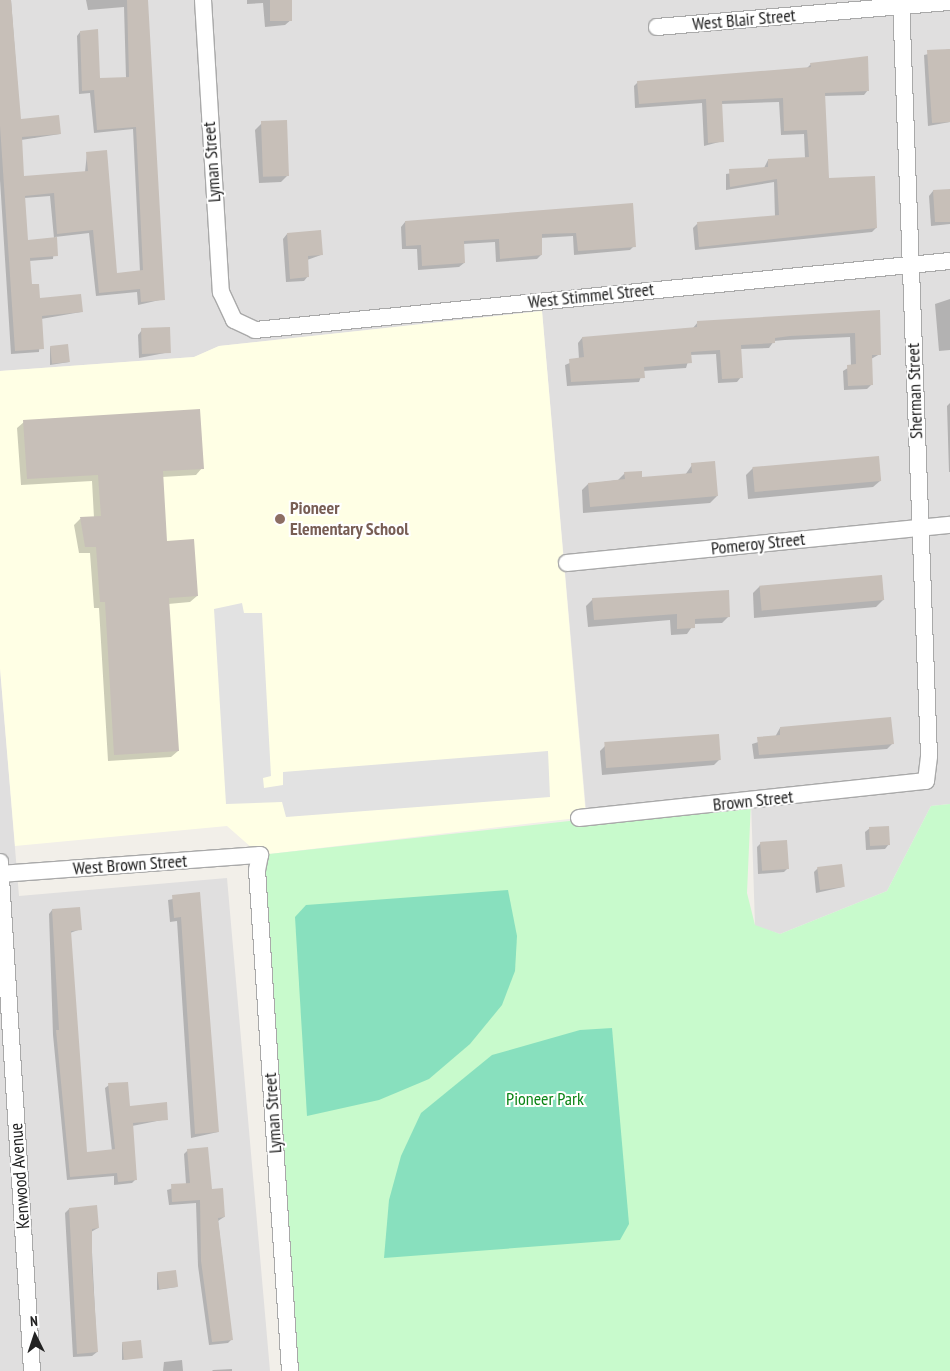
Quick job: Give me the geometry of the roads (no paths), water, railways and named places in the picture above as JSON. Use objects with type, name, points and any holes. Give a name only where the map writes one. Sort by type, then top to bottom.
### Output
[{"type":"street","name":"Lyman Street","points":[[203,0],[221,292],[234,320]]},
{"type":"street","name":"West Blair Street","points":[[657,27],[901,3],[950,2]]},
{"type":"street","name":"Sherman Street","points":[[901,3],[929,756],[926,781]]},
{"type":"street","name":"West Stimmel Street","points":[[234,320],[255,330],[950,261]]},
{"type":"street","name":"Pomeroy Street","points":[[567,563],[950,525]]},
{"type":"street","name":"Brown Street","points":[[579,818],[926,781]]},
{"type":"street","name":"Lyman Street","points":[[260,855],[257,870],[290,1371]]},
{"type":"street","name":"West Brown Street","points":[[0,870],[260,855]]},
{"type":"street","name":"Kenwood Avenue","points":[[0,870],[32,1371]]},
{"type":"place","name":"Pioneer Elementary School","points":[[280,519]]},
{"type":"park label","name":"Pioneer Park","points":[[545,1099]]}]
